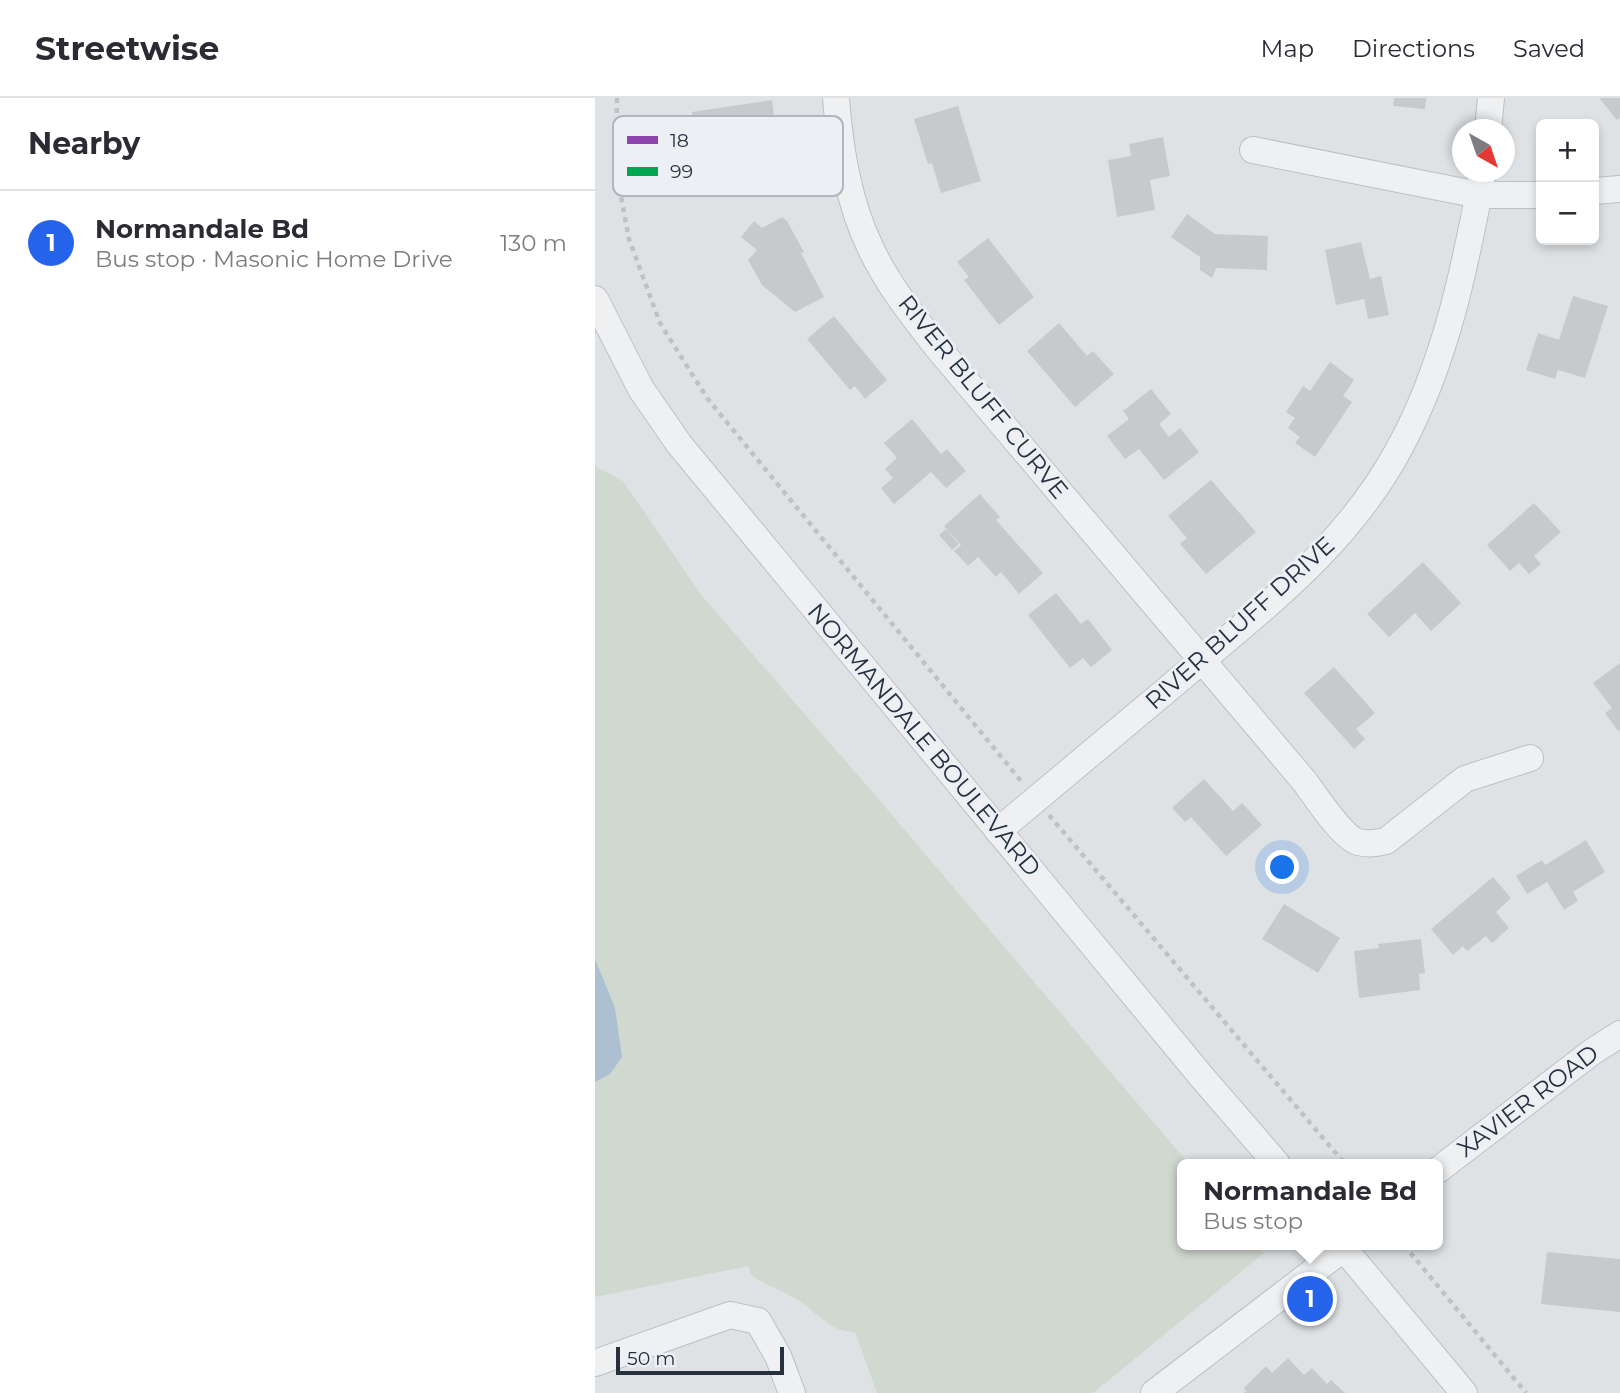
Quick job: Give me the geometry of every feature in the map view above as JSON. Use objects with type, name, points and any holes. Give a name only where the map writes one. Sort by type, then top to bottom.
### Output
[{"type":"street","name":"RIVER BLUFF CURVE","points":[[836,98],[837,116]]},
{"type":"street","points":[[1489,119],[1491,98]]},
{"type":"street","points":[[1252,150],[1481,183],[1536,194]]},
{"type":"street","name":"RIVER BLUFF CURVE","points":[[843,156],[850,192],[870,248],[900,300],[1343,831],[1355,841],[1370,844],[1386,841],[1465,779],[1529,758]]},
{"type":"street","name":"RIVER BLUFF DRIVE","points":[[998,831],[1321,557],[1363,506],[1399,450],[1428,390],[1450,328],[1481,183]]},
{"type":"street","points":[[1599,191],[1620,189]]},
{"type":"street","name":"NORMANDALE BOULEVARD","points":[[595,299],[606,347],[641,389],[679,444],[1273,1159]]},
{"type":"street","name":"XAVIER ROAD","points":[[1443,1166],[1581,1060],[1620,1034]]},
{"type":"street","points":[[1166,1390],[1339,1250]]},
{"type":"street","points":[[1347,1250],[1464,1393]]},
{"type":"street","points":[[595,1363],[730,1315],[758,1321],[778,1356],[792,1393]]},
{"type":"path","points":[[617,98],[617,116]]},
{"type":"path","points":[[621,196],[629,239],[660,323],[707,398],[1036,799],[1341,1159]]},
{"type":"path","points":[[1408,1250],[1526,1393]]},
{"type":"shaded area","points":[[595,466],[623,481],[702,596],[1185,1159],[1177,1159],[1177,1250],[1261,1250],[1264,1253],[1093,1393],[877,1393],[855,1332],[830,1324],[802,1303],[750,1274],[749,1266],[595,1297]]},
{"type":"water","points":[[595,959],[615,1008],[622,1057],[610,1074],[595,1082]]},
{"type":"building","points":[[1394,98],[1426,98],[1425,109],[1393,106]]},
{"type":"building","points":[[1599,98],[1620,98],[1620,118],[1617,120]]},
{"type":"building","points":[[772,100],[774,116],[693,116],[692,112]]},
{"type":"building","points":[[958,106],[981,181],[941,193],[932,163],[928,164],[914,119]]},
{"type":"building","points":[[1163,137],[1170,176],[1150,180],[1155,210],[1117,217],[1108,160],[1131,156],[1129,144]]},
{"type":"building","points":[[1187,214],[1215,234],[1268,236],[1267,270],[1216,268],[1212,278],[1200,270],[1200,257],[1171,237]]},
{"type":"building","points":[[782,217],[787,221],[804,252],[801,253],[824,297],[795,312],[762,285],[748,260],[757,250],[741,237],[754,221],[762,228]]},
{"type":"building","points":[[988,238],[1034,297],[999,325],[964,280],[969,277],[957,262]]},
{"type":"building","points":[[1361,242],[1370,279],[1381,276],[1389,315],[1368,319],[1364,299],[1336,305],[1325,250]]},
{"type":"building","points":[[1573,296],[1608,306],[1585,378],[1558,370],[1555,379],[1526,370],[1538,333],[1559,340]]},
{"type":"building","points":[[834,316],[887,380],[865,399],[855,386],[850,390],[807,339]]},
{"type":"building","points":[[1059,323],[1087,356],[1093,351],[1114,374],[1075,407],[1027,351]]},
{"type":"building","points":[[1330,362],[1354,380],[1343,396],[1352,402],[1315,457],[1295,443],[1300,437],[1288,428],[1295,418],[1286,412],[1303,386],[1310,391]]},
{"type":"building","points":[[1151,389],[1171,414],[1159,424],[1169,437],[1180,428],[1199,452],[1164,480],[1139,449],[1125,459],[1107,436],[1129,419],[1123,411]]},
{"type":"building","points":[[912,419],[941,454],[947,449],[966,471],[946,488],[931,472],[894,504],[881,488],[893,478],[885,469],[897,458],[884,443]]},
{"type":"building","points":[[1211,480],[1256,532],[1206,574],[1180,544],[1187,538],[1168,516]]},
{"type":"building","points":[[980,494],[1000,517],[996,520],[1043,573],[1019,594],[1001,572],[996,577],[978,557],[968,566],[954,551],[961,545],[944,526]]},
{"type":"building","points":[[1534,503],[1561,532],[1534,556],[1541,564],[1529,574],[1519,563],[1510,571],[1487,545]]},
{"type":"building","points":[[946,529],[959,544],[952,550],[939,535]]},
{"type":"building","points":[[1423,562],[1461,603],[1431,631],[1415,613],[1389,637],[1367,614]]},
{"type":"building","points":[[1056,593],[1081,624],[1088,619],[1112,650],[1091,667],[1083,658],[1070,668],[1028,615]]},
{"type":"building","points":[[1620,663],[1618,731],[1605,713],[1612,708],[1593,683]]},
{"type":"building","points":[[1334,667],[1375,713],[1356,729],[1365,739],[1354,749],[1304,693]]},
{"type":"building","points":[[1204,779],[1233,811],[1242,803],[1262,825],[1226,856],[1191,817],[1185,822],[1172,808]]},
{"type":"building","points":[[1586,840],[1605,872],[1573,892],[1578,901],[1564,910],[1547,882],[1527,894],[1516,876],[1542,860],[1545,865]]},
{"type":"building","points":[[1493,877],[1511,898],[1496,912],[1509,928],[1492,943],[1486,936],[1467,951],[1463,946],[1453,955],[1431,929]]},
{"type":"building","points":[[1284,904],[1340,938],[1318,973],[1262,939]]},
{"type":"building","points":[[1421,939],[1425,973],[1419,974],[1420,990],[1359,998],[1354,951],[1379,948],[1378,944]]},
{"type":"building","points":[[1547,1252],[1620,1259],[1620,1312],[1541,1304]]},
{"type":"building","points":[[1288,1358],[1304,1375],[1312,1368],[1327,1384],[1331,1380],[1345,1393],[1244,1393],[1244,1388],[1266,1366],[1272,1373]]},
{"type":"place","name":"Normandale Bd","points":[[1310,1299]]}]
